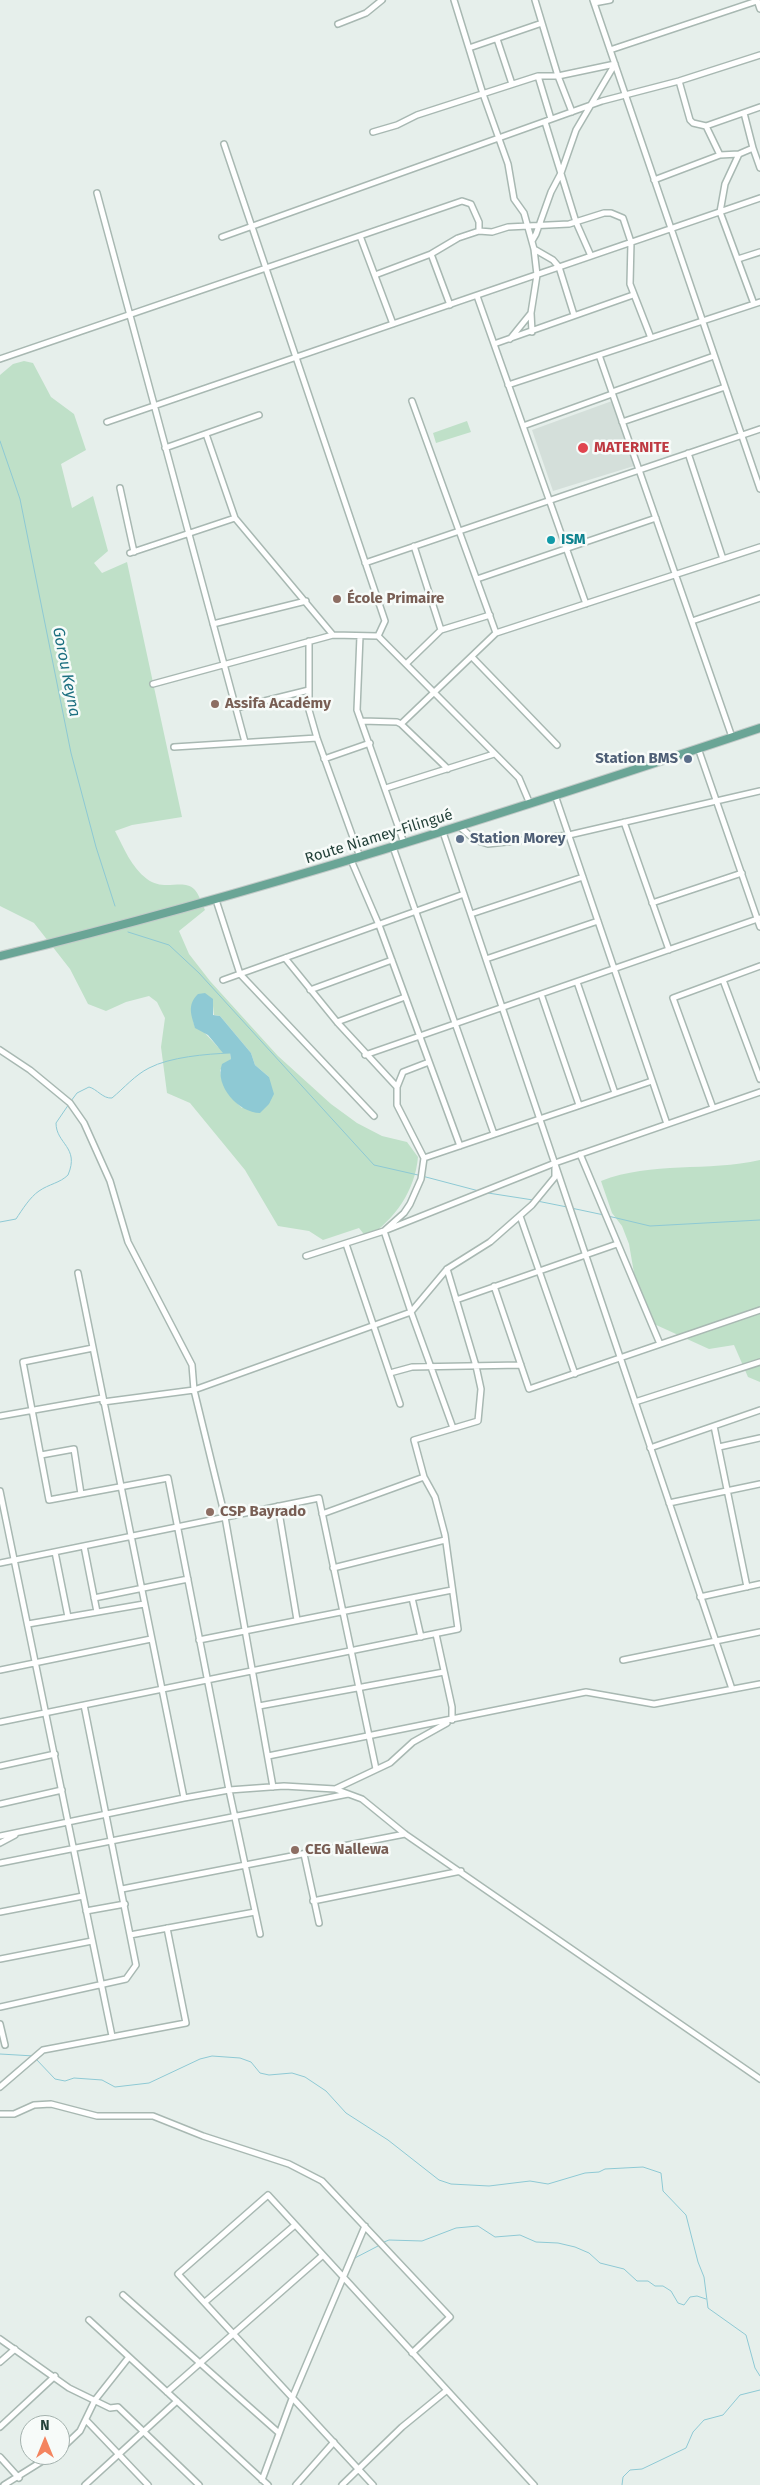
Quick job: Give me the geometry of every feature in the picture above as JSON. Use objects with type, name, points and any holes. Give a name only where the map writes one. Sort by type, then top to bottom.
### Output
[{"type":"main road","name":"Route Niamey-Filingué","points":[[0,956],[216,900],[351,860],[460,827],[760,728]]},
{"type":"street","points":[[338,24],[366,13],[382,0]]},
{"type":"street","points":[[455,0],[483,94],[508,164],[514,199],[524,213],[529,227],[537,274],[531,313],[532,332]]},
{"type":"street","points":[[535,0],[558,76],[572,112]]},
{"type":"street","points":[[610,0],[593,2],[760,489]]},
{"type":"street","points":[[610,50],[757,1],[760,9]]},
{"type":"street","points":[[469,48],[542,23]]},
{"type":"street","points":[[497,38],[512,84]]},
{"type":"street","points":[[222,237],[592,105],[680,81],[760,54]]},
{"type":"street","points":[[373,132],[538,76],[558,76],[615,64]]},
{"type":"street","points":[[532,241],[561,172],[576,130],[615,64]]},
{"type":"street","points":[[538,76],[551,119]]},
{"type":"street","points":[[680,81],[690,120],[693,123],[706,126],[760,107]]},
{"type":"street","points":[[744,113],[752,148],[760,168]]},
{"type":"street","points":[[544,122],[576,222],[591,256]]},
{"type":"street","points":[[706,126],[720,155]]},
{"type":"street","points":[[224,144],[385,622],[378,636]]},
{"type":"street","points":[[654,180],[720,155],[739,154],[752,148]]},
{"type":"street","points":[[739,154],[724,184],[720,212],[754,304]]},
{"type":"street","points":[[96,193],[245,742]]},
{"type":"street","points":[[108,422],[760,198]]},
{"type":"street","points":[[0,359],[462,201],[471,204],[476,211],[479,231]]},
{"type":"street","points":[[375,275],[432,254],[458,238],[479,231],[492,232],[508,227],[529,227],[576,222],[604,213],[619,216],[623,218],[632,242],[630,284],[651,338]]},
{"type":"street","points":[[360,236],[393,324]]},
{"type":"street","points":[[534,249],[553,260],[558,267],[574,316]]},
{"type":"street","points":[[738,259],[760,252]]},
{"type":"street","points":[[432,254],[450,305]]},
{"type":"street","points":[[494,344],[633,295]]},
{"type":"street","points":[[477,296],[586,604]]},
{"type":"street","points":[[508,385],[760,302]]},
{"type":"street","points":[[510,339],[531,313]]},
{"type":"street","points":[[599,355],[732,737]]},
{"type":"street","points":[[523,426],[714,356]]},
{"type":"street","points":[[622,422],[725,387]]},
{"type":"street","points":[[412,401],[496,633]]},
{"type":"street","points":[[166,448],[259,415]]},
{"type":"street","points":[[365,563],[760,429]]},
{"type":"street","points":[[206,434],[235,518],[333,635]]},
{"type":"street","points":[[688,453],[723,559]]},
{"type":"street","points":[[120,488],[132,552],[235,518]]},
{"type":"street","points":[[476,579],[656,518]]},
{"type":"street","points":[[414,546],[441,630]]},
{"type":"street","points":[[401,724],[496,633],[760,547]]},
{"type":"street","points":[[692,621],[760,598]]},
{"type":"street","points":[[213,624],[306,601]]},
{"type":"street","points":[[406,664],[441,630],[490,615]]},
{"type":"street","points":[[153,684],[333,635],[378,636],[519,778],[530,804]]},
{"type":"street","points":[[360,636],[358,710],[404,843]]},
{"type":"street","points":[[309,641],[309,710],[324,759],[360,857]]},
{"type":"street","points":[[472,657],[557,745]]},
{"type":"street","points":[[236,708],[309,690]]},
{"type":"street","points":[[362,721],[397,722],[401,724],[448,769]]},
{"type":"street","points":[[174,747],[317,738]]},
{"type":"street","points":[[324,759],[370,743]]},
{"type":"street","points":[[698,748],[759,919],[760,927]]},
{"type":"street","points":[[386,788],[494,754]]},
{"type":"street","points":[[460,827],[475,840],[488,844],[569,835],[760,791]]},
{"type":"street","points":[[555,795],[667,1124]]},
{"type":"street","points":[[624,822],[669,950]]},
{"type":"street","points":[[443,832],[732,1690]]},
{"type":"street","points":[[393,847],[494,1134]]},
{"type":"street","points":[[351,860],[379,925],[460,1146]]},
{"type":"street","points":[[652,903],[742,873]]},
{"type":"street","points":[[471,914],[583,877]]},
{"type":"street","points":[[222,980],[464,894]]},
{"type":"street","points":[[216,900],[240,974],[374,1116]]},
{"type":"street","points":[[365,1055],[759,919]]},
{"type":"street","points":[[486,959],[598,921]]},
{"type":"street","points":[[285,958],[365,1055],[397,1086]]},
{"type":"street","points":[[310,990],[392,960]]},
{"type":"street","points":[[713,1108],[673,998],[760,966]]},
{"type":"street","points":[[722,980],[760,1079]]},
{"type":"street","points":[[577,982],[615,1093]]},
{"type":"street","points":[[541,994],[579,1105]]},
{"type":"street","points":[[337,1022],[405,997]]},
{"type":"street","points":[[0,1050],[30,1070],[70,1103],[84,1123],[110,1181],[128,1242],[192,1365],[194,1390],[225,1517],[273,1787]]},
{"type":"street","points":[[384,1230],[404,1213],[410,1204],[421,1179],[424,1158],[397,1105],[397,1086],[403,1072],[429,1062]]},
{"type":"street","points":[[424,1158],[652,1081]]},
{"type":"street","points":[[306,1256],[384,1230],[555,1163],[760,1092]]},
{"type":"street","points":[[580,1154],[660,1344]]},
{"type":"street","points":[[0,1416],[103,1400],[194,1390],[411,1312],[447,1269],[490,1242],[520,1216],[555,1177],[555,1163]]},
{"type":"street","points":[[520,1216],[575,1374]]},
{"type":"street","points":[[384,1230],[453,1428]]},
{"type":"street","points":[[346,1244],[400,1404]]},
{"type":"street","points":[[456,1300],[618,1244]]},
{"type":"street","points":[[0,1722],[458,1629],[445,1540],[435,1496],[424,1477],[414,1440],[478,1421],[481,1389],[447,1269]]},
{"type":"street","points":[[78,1273],[184,1798]]},
{"type":"street","points":[[494,1286],[529,1389],[760,1310]]},
{"type":"street","points":[[93,1348],[23,1362],[48,1500],[168,1478],[229,1790],[260,1934]]},
{"type":"street","points":[[635,1402],[760,1362]]},
{"type":"street","points":[[390,1373],[412,1367],[521,1365]]},
{"type":"street","points":[[650,1448],[760,1410]]},
{"type":"street","points":[[714,1426],[747,1587]]},
{"type":"street","points":[[719,1447],[760,1438]]},
{"type":"street","points":[[40,1455],[74,1449],[81,1494]]},
{"type":"street","points":[[322,1514],[424,1477]]},
{"type":"street","points":[[669,1503],[760,1484]]},
{"type":"street","points":[[0,1491],[112,2036]]},
{"type":"street","points":[[0,1563],[319,1498],[376,1769]]},
{"type":"street","points":[[278,1506],[297,1620]]},
{"type":"street","points":[[333,1568],[445,1540]]},
{"type":"street","points":[[84,1546],[97,1612]]},
{"type":"street","points":[[55,1552],[68,1617]]},
{"type":"street","points":[[94,1598],[188,1579]]},
{"type":"street","points":[[700,1597],[760,1584]]},
{"type":"street","points":[[199,1640],[452,1590]]},
{"type":"street","points":[[412,1598],[420,1637]]},
{"type":"street","points":[[28,1624],[144,1604]]},
{"type":"street","points":[[623,1660],[760,1632]]},
{"type":"street","points":[[436,1634],[452,1707],[452,1720]]},
{"type":"street","points":[[0,1670],[151,1639]]},
{"type":"street","points":[[259,1706],[444,1672]]},
{"type":"street","points":[[268,1756],[586,1692],[654,1704],[760,1684]]},
{"type":"street","points":[[0,2006],[126,1979],[136,1965],[84,1705]]},
{"type":"street","points":[[335,1789],[397,1758],[414,1742],[452,1720]]},
{"type":"street","points":[[0,1766],[55,1754]]},
{"type":"street","points":[[0,1836],[105,1813],[229,1790],[273,1787],[335,1789],[371,1804],[405,1834],[760,2079]]},
{"type":"street","points":[[0,1804],[62,1790]]},
{"type":"street","points":[[0,1863],[349,1794]]},
{"type":"street","points":[[0,1843],[22,1831]]},
{"type":"street","points":[[122,1889],[405,1834]]},
{"type":"street","points":[[304,1854],[319,1923]]},
{"type":"street","points":[[313,1901],[460,1871]]},
{"type":"street","points":[[0,1912],[83,1896]]},
{"type":"street","points":[[86,1911],[125,1904]]},
{"type":"street","points":[[130,1935],[255,1912]]},
{"type":"street","points":[[0,2088],[43,2050],[186,2023],[167,1928]]},
{"type":"street","points":[[0,1959],[92,1941]]},
{"type":"street","points":[[0,2024],[5,2044]]},
{"type":"street","points":[[0,2114],[14,2114],[34,2105],[51,2104],[97,2116],[153,2116],[203,2136],[289,2164],[311,2174],[322,2181],[450,2317],[412,2352]]},
{"type":"street","points":[[373,2485],[293,2396],[178,2274],[268,2195],[534,2485]]},
{"type":"street","points":[[205,2302],[295,2225]]},
{"type":"street","points":[[262,2480],[293,2396],[365,2226]]},
{"type":"street","points":[[167,2392],[323,2255]]},
{"type":"street","points":[[123,2295],[278,2433]]},
{"type":"street","points":[[89,2320],[268,2485]]},
{"type":"street","points":[[0,2339],[55,2376],[69,2388],[110,2408],[118,2407],[199,2485]]},
{"type":"street","points":[[0,2362],[15,2350]]},
{"type":"street","points":[[70,2440],[80,2431],[95,2400],[128,2357]]},
{"type":"street","points":[[0,2427],[55,2376]]},
{"type":"street","points":[[342,2485],[402,2427],[446,2391]]},
{"type":"street","points":[[85,2485],[177,2401]]},
{"type":"street","points":[[86,2420],[145,2484]]},
{"type":"street","points":[[296,2485],[334,2442]]},
{"type":"street","points":[[0,2458],[19,2478]]},
{"type":"street","points":[[4,2485],[19,2478],[38,2465]]},
{"type":"shaded area","name":"MATERNITE","points":[[612,401],[634,466],[553,491],[532,430]]},
{"type":"green space","points":[[24,361],[33,363],[51,397],[74,414],[86,450],[61,464],[72,508],[93,496],[108,551],[94,563],[102,573],[127,562],[182,817],[132,825],[115,831],[132,863],[147,879],[153,883],[190,886],[196,891],[205,910],[179,931],[189,954],[210,981],[278,1056],[331,1104],[357,1123],[382,1136],[407,1142],[418,1157],[413,1181],[402,1203],[386,1222],[367,1238],[359,1228],[323,1240],[309,1231],[278,1226],[245,1170],[190,1103],[167,1093],[161,1047],[165,1018],[157,1002],[149,996],[126,1002],[106,1011],[88,1004],[70,969],[34,923],[0,906],[0,375],[13,364]],"holes":[[[213,1006],[214,1015],[220,1016],[251,1053],[255,1065],[269,1077],[242,1108],[227,1091],[221,1076],[220,1070],[231,1059],[230,1053],[218,1047],[202,1030],[195,1027],[193,1021]]]},
{"type":"green space","points":[[467,421],[471,432],[436,443],[433,433]]},
{"type":"green space","points":[[760,1160],[760,1382],[748,1377],[734,1345],[709,1349],[654,1324],[634,1273],[629,1244],[622,1226],[612,1213],[601,1181],[640,1171],[720,1166]]},
{"type":"water","points":[[205,993],[213,999],[213,1015],[220,1016],[251,1053],[255,1065],[269,1077],[274,1094],[269,1104],[260,1113],[244,1108],[230,1097],[225,1089],[220,1072],[222,1064],[231,1059],[230,1053],[223,1053],[208,1035],[195,1028],[191,1014],[192,1002],[198,994]]},
{"type":"waterway","name":"Gorou Keyna","points":[[0,441],[20,499],[71,753],[96,847],[115,906]]},
{"type":"waterway","points":[[128,932],[169,945],[199,973],[374,1165],[418,1175]]},
{"type":"waterway","points":[[71,1101],[77,1093],[89,1087],[106,1097],[112,1098],[144,1071],[167,1061],[199,1055],[230,1053]]},
{"type":"waterway","points":[[0,1222],[16,1219],[26,1204],[36,1194],[68,1175],[71,1158],[57,1130],[56,1123],[69,1104]]},
{"type":"waterway","points":[[422,1176],[479,1191]]},
{"type":"waterway","points":[[488,1193],[533,1200]]},
{"type":"waterway","points":[[537,1201],[567,1207]]},
{"type":"waterway","points":[[571,1208],[604,1215]]},
{"type":"waterway","points":[[608,1216],[650,1226],[760,1220]]},
{"type":"waterway","points":[[0,2054],[34,2056]]},
{"type":"waterway","points":[[36,2059],[55,2079],[65,2081],[74,2078],[102,2080],[115,2087],[149,2083],[200,2059],[212,2056],[240,2058],[251,2062],[260,2073],[269,2075],[292,2073],[305,2077],[326,2091],[346,2113],[388,2140],[439,2180],[451,2184],[489,2186],[530,2181],[548,2184],[605,2169],[643,2167],[661,2173],[663,2191],[686,2215],[698,2262],[704,2277],[708,2308],[746,2335],[755,2368],[760,2376]]},
{"type":"waterway","points":[[384,2242],[389,2240],[422,2241],[456,2228],[478,2226],[495,2237],[520,2235],[536,2242],[558,2243],[575,2247],[589,2253],[600,2263],[624,2269],[637,2281],[648,2281],[655,2286],[663,2286],[671,2291],[678,2303],[684,2305],[690,2297],[697,2296],[706,2299]]},
{"type":"waterway","points":[[353,2259],[378,2246]]},
{"type":"waterway","points":[[622,2485],[623,2477],[630,2470],[642,2469],[686,2448],[693,2432],[704,2420],[723,2415],[740,2395],[760,2390]]},
{"type":"place","name":"MATERNITE","points":[[583,448]]},
{"type":"place","name":"ISM","points":[[551,540]]},
{"type":"place","name":"École Primaire","points":[[337,599]]},
{"type":"place","name":"Assifa Académy","points":[[215,704]]},
{"type":"place","name":"Station BMS","points":[[688,759]]},
{"type":"place","name":"Station Morey","points":[[460,839]]},
{"type":"place","name":"CSP Bayrado","points":[[210,1512]]},
{"type":"place","name":"CEG Nallewa","points":[[295,1850]]}]
